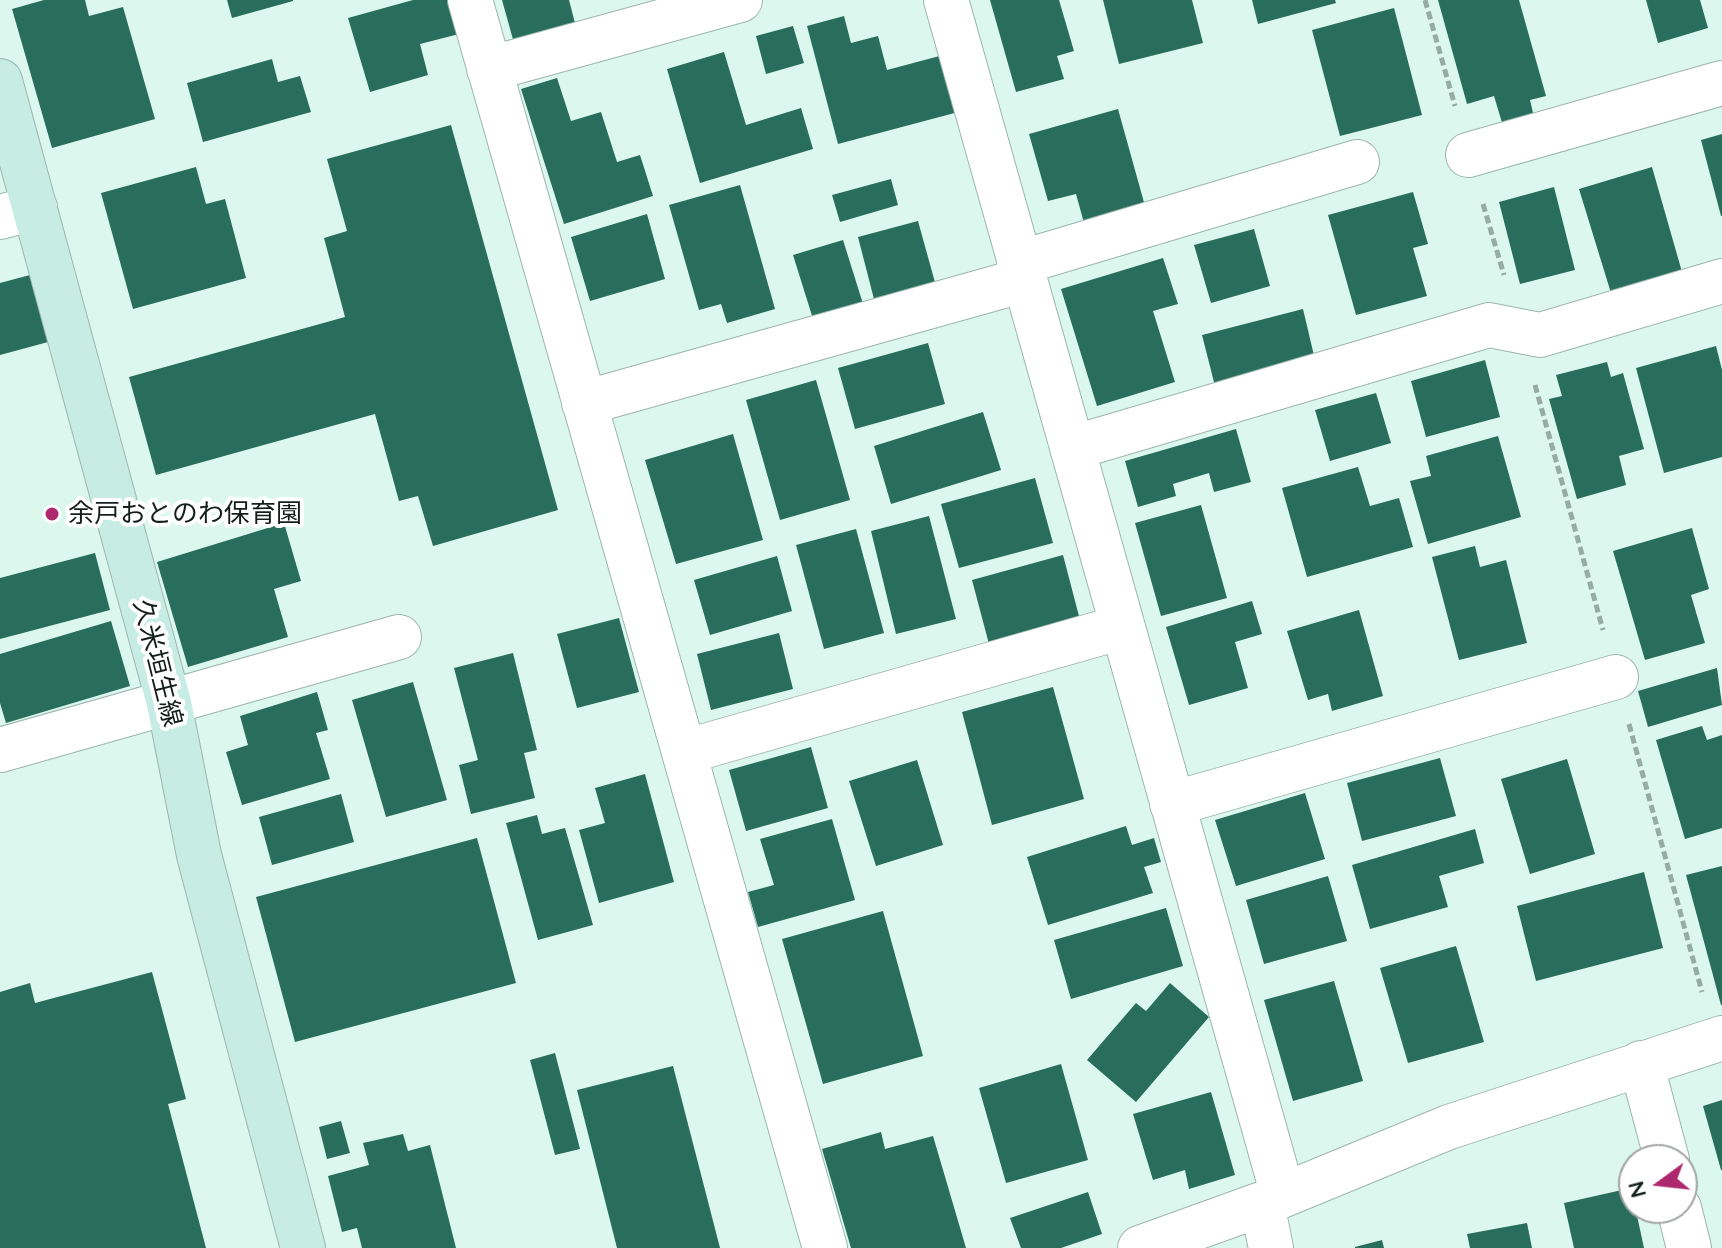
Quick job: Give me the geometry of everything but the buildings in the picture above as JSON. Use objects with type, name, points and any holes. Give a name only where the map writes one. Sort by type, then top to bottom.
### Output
[{"type":"main road","name":"久米垣生線","points":[[0,81],[18,213],[169,703],[199,855],[303,1248]]},
{"type":"street","points":[[470,0],[825,1248]]},
{"type":"street","points":[[489,69],[740,0]]},
{"type":"street","points":[[946,0],[1172,804],[1272,1200],[1271,1248]]},
{"type":"street","points":[[1468,155],[1722,83]]},
{"type":"street","points":[[584,403],[1022,272],[1357,162]]},
{"type":"street","points":[[1072,448],[1489,325],[1540,335],[1722,281]]},
{"type":"street","points":[[684,752],[1122,627]]},
{"type":"street","points":[[0,750],[399,637]]},
{"type":"street","points":[[1172,804],[1616,677]]},
{"type":"street","points":[[1140,1248],[1272,1200],[1449,1127],[1719,1039]]},
{"type":"street","points":[[1641,1063],[1663,1144]]},
{"type":"street","points":[[1683,1224],[1689,1248]]},
{"type":"path","points":[[1425,0],[1719,1039]]},
{"type":"place","name":"余戸おとのわ保育園","points":[[52,514]]}]
